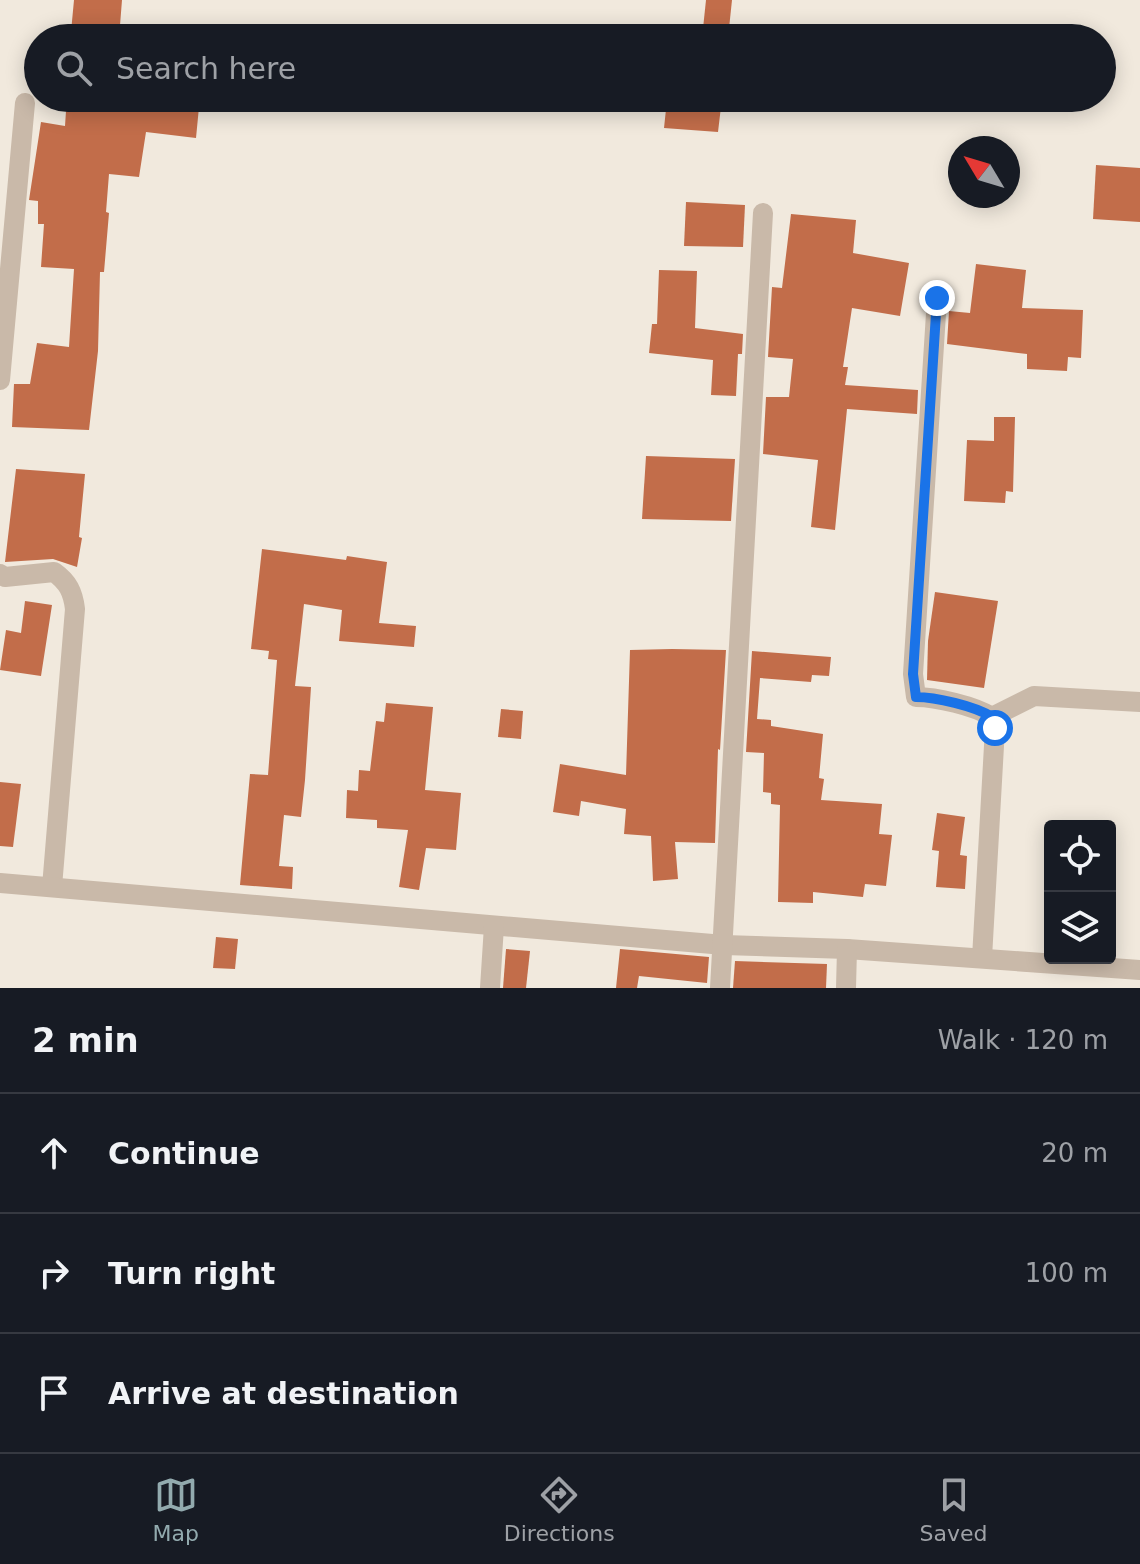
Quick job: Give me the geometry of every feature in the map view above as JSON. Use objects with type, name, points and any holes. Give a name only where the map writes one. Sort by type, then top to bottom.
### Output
[{"type":"street","points":[[0,380],[24,112]]},
{"type":"street","points":[[720,988],[763,213]]},
{"type":"street","points":[[937,298],[913,674],[916,697],[936,697],[945,703],[984,712],[992,717],[996,745],[982,958]]},
{"type":"street","points":[[0,574],[5,577],[54,572],[69,585],[73,595],[75,609],[52,887]]},
{"type":"street","points":[[992,717],[1034,696],[1140,702]]},
{"type":"street","points":[[0,883],[724,945],[847,949],[1140,970]]},
{"type":"street","points":[[490,988],[494,926]]},
{"type":"street","points":[[846,988],[847,949]]},
{"type":"building","points":[[74,0],[122,0],[120,24],[72,24]]},
{"type":"building","points":[[706,0],[732,0],[729,24],[703,24]]},
{"type":"building","points":[[66,112],[199,112],[196,138],[146,132],[139,177],[109,174],[106,212],[109,213],[104,272],[100,272],[98,351],[89,430],[12,427],[14,384],[30,384],[37,343],[69,347],[74,269],[41,267],[44,224],[38,224],[38,201],[29,200],[41,122],[65,126]]},
{"type":"building","points":[[666,112],[720,112],[718,132],[664,128]]},
{"type":"building","points":[[1096,165],[1140,168],[1140,222],[1093,219]]},
{"type":"building","points":[[686,202],[745,205],[743,247],[684,246]]},
{"type":"building","points":[[791,214],[856,220],[853,253],[909,263],[900,316],[852,308],[843,367],[848,367],[845,385],[918,390],[917,414],[847,409],[835,530],[811,527],[818,460],[763,454],[766,397],[789,397],[793,359],[768,357],[772,287],[782,288]]},
{"type":"building","points":[[976,264],[1026,270],[1022,308],[1083,310],[1081,358],[1068,357],[1067,371],[1027,369],[1027,354],[947,344],[949,311],[970,313]]},
{"type":"building","points":[[659,270],[697,271],[695,328],[743,334],[742,354],[738,354],[736,396],[711,395],[713,360],[649,353],[652,324],[657,324]]},
{"type":"building","points":[[994,417],[1015,417],[1013,492],[1006,491],[1005,503],[964,501],[967,440],[994,441]]},
{"type":"building","points":[[646,456],[735,459],[731,521],[642,519]]},
{"type":"building","points":[[16,469],[85,474],[79,537],[82,538],[77,567],[53,559],[5,562]]},
{"type":"building","points":[[262,549],[387,562],[379,623],[416,626],[414,647],[339,641],[342,610],[304,604],[295,686],[311,687],[305,780],[301,817],[284,815],[279,866],[293,867],[292,889],[240,885],[250,774],[268,775],[277,660],[268,659],[269,651],[251,649]]},
{"type":"building","points":[[935,592],[998,601],[984,688],[927,680],[928,641]]},
{"type":"building","points":[[25,601],[52,605],[41,676],[0,670],[6,630],[21,633]]},
{"type":"building","points":[[630,650],[726,650],[715,843],[675,842],[678,879],[653,881],[651,836],[624,834],[626,809],[581,801],[579,816],[553,812],[560,764],[626,775]]},
{"type":"building","points":[[752,651],[831,657],[829,676],[812,675],[811,682],[760,678],[757,719],[771,720],[771,726],[823,734],[819,778],[824,779],[821,800],[882,804],[879,834],[892,835],[886,886],[865,884],[863,897],[813,892],[813,903],[778,902],[780,805],[771,804],[771,793],[763,792],[764,753],[746,752]]},
{"type":"building","points":[[386,703],[433,707],[425,790],[461,793],[456,850],[426,848],[419,890],[399,887],[408,830],[377,828],[377,820],[346,818],[347,790],[358,791],[359,770],[370,771],[376,721],[384,722]]},
{"type":"building","points":[[501,709],[523,711],[521,739],[498,737]]},
{"type":"building","points":[[0,782],[21,784],[13,847],[0,846]]},
{"type":"building","points":[[937,813],[965,817],[960,855],[967,856],[965,889],[936,887],[939,851],[932,850]]},
{"type":"building","points":[[216,937],[238,939],[235,969],[213,968]]},
{"type":"building","points":[[506,949],[530,951],[526,988],[503,988]]},
{"type":"building","points":[[620,949],[709,957],[707,983],[639,976],[637,988],[616,988]]},
{"type":"building","points":[[735,961],[827,964],[826,988],[733,988]]},
{"type":"route","points":[[937,298],[913,674],[916,697],[936,697],[945,703],[984,712],[992,717],[995,728]]}]
